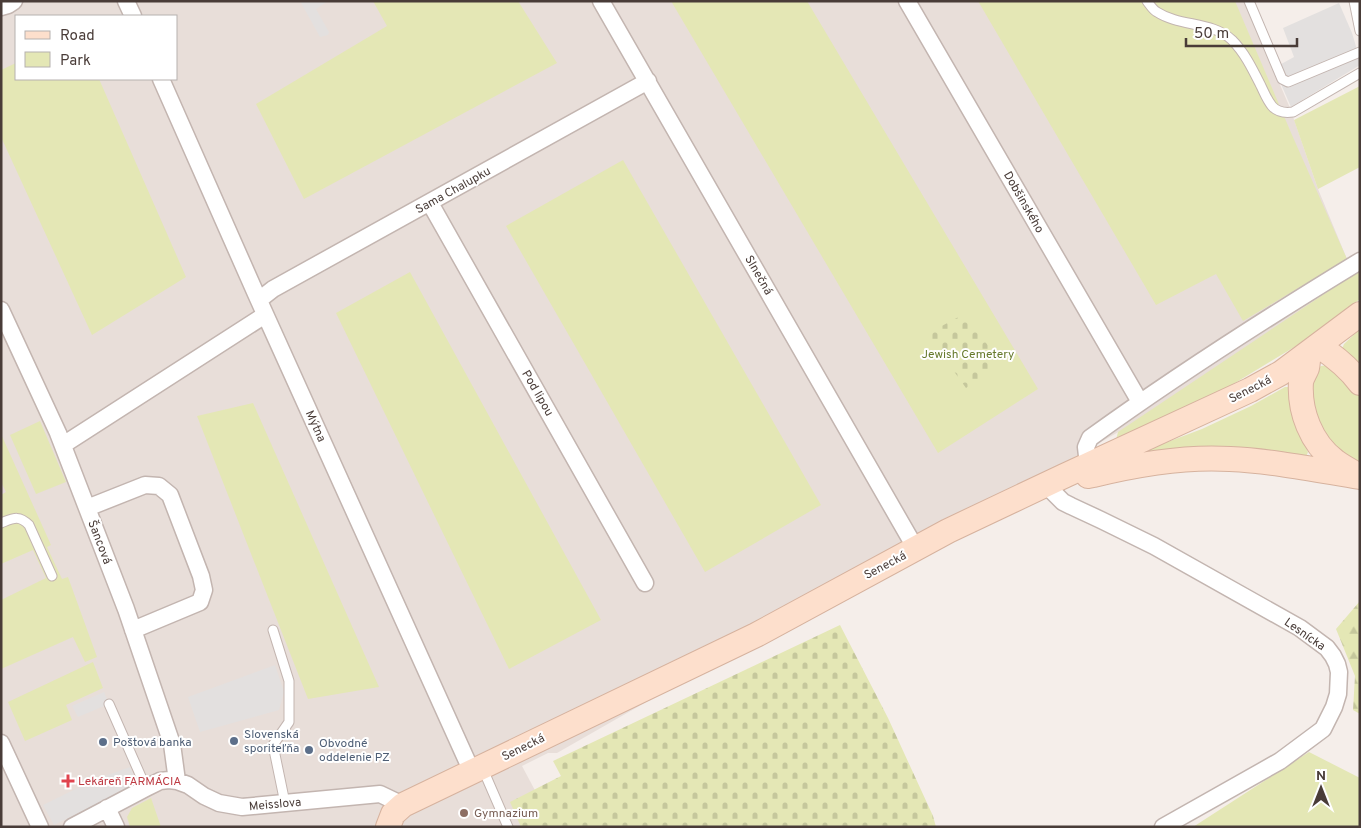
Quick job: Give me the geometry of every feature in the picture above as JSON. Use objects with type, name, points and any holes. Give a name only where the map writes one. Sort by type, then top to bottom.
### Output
[{"type":"main road","name":"Senecká","points":[[403,805],[756,635],[948,531],[1250,390],[1281,373],[1360,314]]},
{"type":"main road","points":[[1360,383],[1334,356],[1314,349],[1302,380],[1301,399],[1311,432],[1320,447],[1334,461],[1360,477]]},
{"type":"main road","points":[[1054,480],[1093,475],[1125,467],[1172,460],[1211,458],[1264,462],[1360,477]]},
{"type":"main road","points":[[388,827],[393,814],[403,805]]},
{"type":"street","points":[[1,7],[14,1]]},
{"type":"street","points":[[126,1],[133,15]]},
{"type":"street","name":"Slnečná","points":[[601,1],[916,549]]},
{"type":"street","name":"Dobšinského","points":[[907,1],[1140,402]]},
{"type":"street","name":"Mýtna","points":[[161,80],[262,307],[477,769]]},
{"type":"street","name":"Sama Chalupku","points":[[63,445],[262,307],[274,289],[648,81]]},
{"type":"street","name":"Pod lipou","points":[[430,203],[645,583]]},
{"type":"street","points":[[1088,464],[1086,447],[1090,438],[1140,402],[1297,299],[1360,261]]},
{"type":"street","name":"Šancová","points":[[1,310],[63,445],[133,630],[172,744],[177,781]]},
{"type":"street","name":"Lesnícka","points":[[1054,480],[1063,502],[1154,546],[1300,628],[1327,648],[1337,664],[1339,672],[1338,694],[1323,729],[1280,761],[1163,827]]},
{"type":"street","points":[[87,508],[145,485],[159,486],[170,495],[202,576],[204,590],[200,602],[133,630]]},
{"type":"street","points":[[1,743],[40,827]]},
{"type":"street","points":[[72,827],[160,781],[177,781]]},
{"type":"street","name":"Meisslova","points":[[177,781],[188,785],[219,803],[242,807],[380,794],[403,805]]},
{"type":"street","points":[[107,808],[116,827]]},
{"type":"lane","points":[[1147,1],[1155,11],[1162,15],[1211,28],[1231,39],[1251,66],[1273,107],[1280,112],[1293,112],[1360,73]]},
{"type":"lane","points":[[1249,1],[1282,79],[1288,82],[1360,52]]},
{"type":"lane","points":[[1354,1],[1360,31]]},
{"type":"lane","points":[[1,523],[18,518],[24,520],[29,525],[52,576]]},
{"type":"lane","points":[[273,630],[289,681],[289,722],[274,745],[285,803]]},
{"type":"lane","points":[[109,704],[146,788]]},
{"type":"lane","points":[[477,769],[508,827]]},
{"type":"shaded area","points":[[1,1],[1244,1],[1290,108],[1318,189],[1347,259],[1302,327],[557,753],[548,753],[522,766],[538,796],[549,827],[1,827]]},
{"type":"shaded area","points":[[300,1],[328,1],[316,9],[329,32],[328,35],[320,37]]},
{"type":"shaded area","points":[[1339,3],[1352,33],[1360,65],[1291,107],[1274,68],[1294,57],[1283,28]]},
{"type":"shaded area","points":[[275,665],[284,692],[279,710],[200,732],[188,697]]},
{"type":"shaded area","points":[[104,692],[109,704],[78,717],[72,706]]},
{"type":"shaded area","points":[[130,767],[138,783],[54,825],[43,805],[94,780]]},
{"type":"green space","points":[[373,1],[518,1],[557,63],[304,199],[256,104],[387,26]]},
{"type":"green space","points":[[671,1],[807,1],[1038,389],[938,453]]},
{"type":"green space","points":[[978,1],[1235,1],[1347,259],[1243,321],[1216,274],[1156,305]]},
{"type":"green space","points":[[15,63],[15,80],[99,80],[186,277],[92,335],[1,137],[1,70]]},
{"type":"green space","points":[[1360,86],[1360,167],[1318,189],[1294,120]]},
{"type":"green space","points":[[623,160],[821,505],[705,572],[506,226]]},
{"type":"green space","points":[[1360,270],[1360,299],[1296,346],[1230,386],[1116,440],[1118,432]]},
{"type":"green space","points":[[410,272],[601,620],[509,669],[336,313]]},
{"type":"green space","name":"Jewish Cemetery","points":[[964,314],[1002,364],[966,388],[927,334]]},
{"type":"green space","points":[[1360,329],[1360,368],[1342,349],[1344,344]]},
{"type":"green space","points":[[1329,365],[1339,371],[1360,395],[1360,466],[1337,455],[1309,407],[1314,372],[1321,366]]},
{"type":"green space","points":[[1285,387],[1289,387],[1296,420],[1308,452],[1306,457],[1144,457],[1141,452],[1202,429],[1251,406]]},
{"type":"green space","points":[[253,403],[379,687],[308,699],[197,416]]},
{"type":"green space","points":[[40,421],[66,482],[36,494],[10,435]]},
{"type":"green space","points":[[1,434],[51,545],[47,547],[62,579],[68,577],[97,657],[85,662],[73,637],[1,669],[1,600],[46,578],[33,550],[1,564],[1,495],[6,492],[1,482]]},
{"type":"green space","points":[[1360,601],[1360,714],[1353,710],[1355,676],[1336,629]]},
{"type":"green space","points":[[840,625],[888,718],[933,816],[936,827],[521,827],[510,802],[561,776],[553,761]]},
{"type":"green space","points":[[93,662],[103,688],[66,705],[72,720],[25,741],[8,702]]},
{"type":"green space","points":[[1309,752],[1360,778],[1360,827],[1193,827]]},
{"type":"green space","points":[[151,798],[161,827],[130,827],[127,817],[132,808]]},
{"type":"place","name":"Slovenská sporiteľňa","points":[[234,741]]},
{"type":"place","name":"Poštová banka","points":[[103,742]]},
{"type":"place","name":"Obvodné oddelenie PZ","points":[[309,750]]},
{"type":"place","name":"Lekáreň FARMÁCIA","points":[[68,781]]},
{"type":"place","name":"Gymnazium","points":[[464,813]]}]
